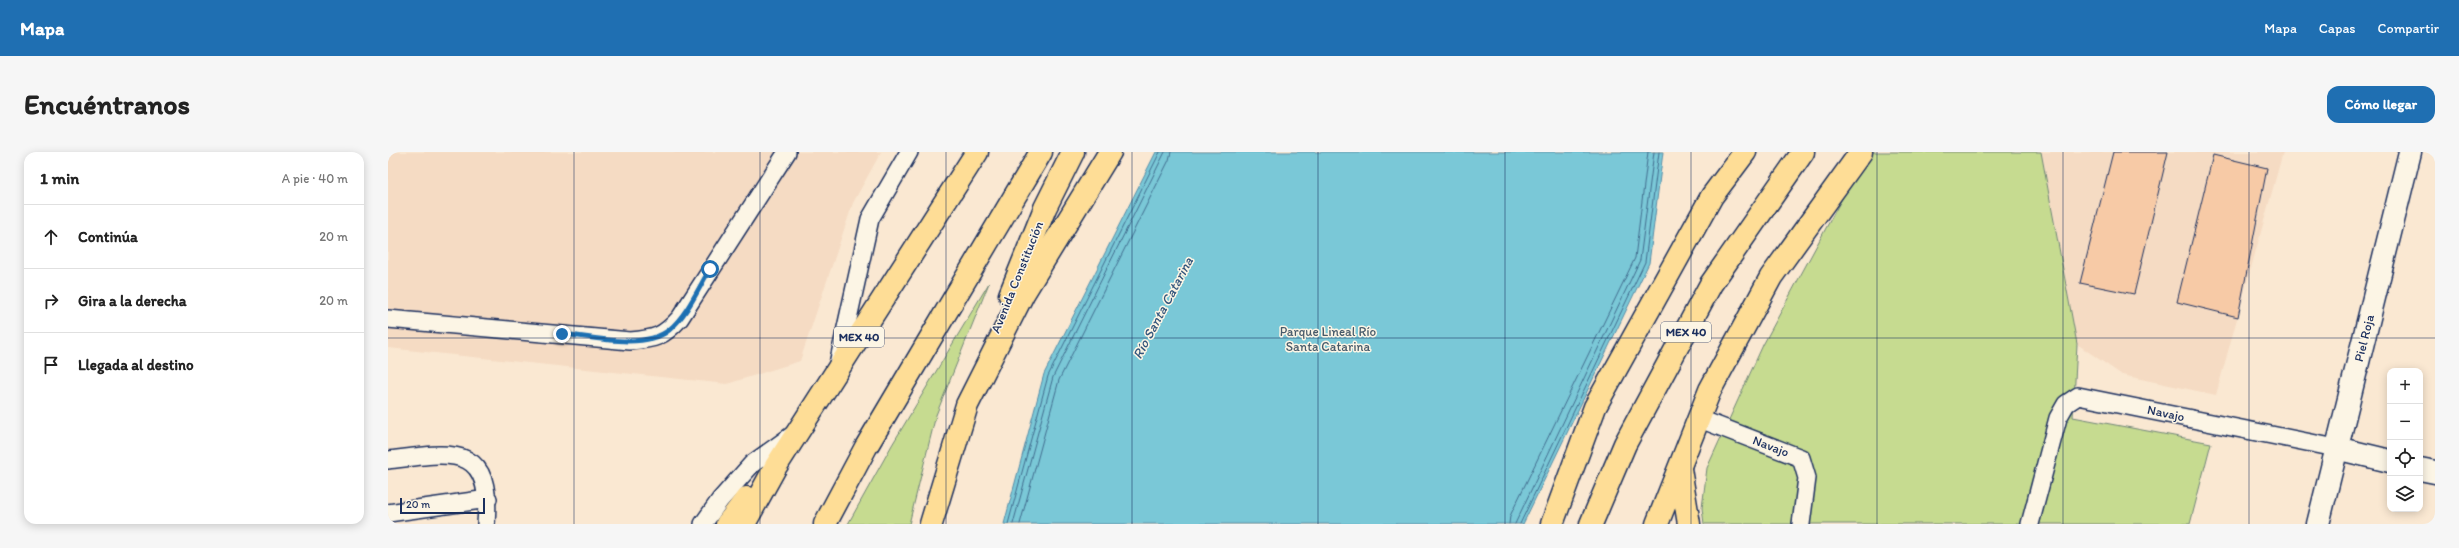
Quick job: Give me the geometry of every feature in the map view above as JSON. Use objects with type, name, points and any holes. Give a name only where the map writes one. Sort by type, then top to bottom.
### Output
[{"type":"highway","name":"MEX 40","points":[[744,524],[776,466],[977,152]]},
{"type":"highway","points":[[825,524],[866,446],[1041,152]]},
{"type":"highway","name":"Avenida Constitución","points":[[931,524],[967,405],[1045,208],[1073,152]]},
{"type":"highway","name":"Avenida Constitución","points":[[967,405],[1023,294],[1110,152]]},
{"type":"highway","points":[[1552,524],[1595,407],[1712,196],[1745,152]]},
{"type":"highway","name":"MEX 40","points":[[1591,524],[1625,444],[1711,284],[1803,152]]},
{"type":"highway","points":[[1657,524],[1700,419],[1710,390],[1771,277],[1861,152]]},
{"type":"highway","points":[[727,524],[776,466]]},
{"type":"highway","points":[[1680,469],[1689,524]]},
{"type":"street","name":"Piel Roja","points":[[2318,524],[2410,152]]},
{"type":"street","name":"Navajo","points":[[2336,448],[2387,460]]},
{"type":"street","points":[[2423,470],[2435,472]]},
{"type":"lane","points":[[388,319],[630,341],[654,339],[669,330],[680,318],[787,152]]},
{"type":"lane","points":[[835,373],[870,219],[909,152]]},
{"type":"lane","name":"Navajo","points":[[2030,524],[2058,418],[2066,404],[2078,396],[2336,448]]},
{"type":"lane","name":"Navajo","points":[[1700,419],[1801,458],[1806,478],[1801,524]]},
{"type":"lane","points":[[703,524],[720,500],[752,464],[799,430]]},
{"type":"lane","points":[[388,460],[438,454],[465,457],[476,464],[488,499],[486,524]]},
{"type":"lane","points":[[388,513],[488,499]]},
{"type":"shaded area","points":[[388,152],[881,152],[853,203],[800,361],[727,384],[388,348]]},
{"type":"shaded area","points":[[2041,152],[2283,152],[2216,395],[2122,375],[2077,344]]},
{"type":"green space","points":[[1867,152],[2041,152],[2077,344],[2073,417],[2211,443],[2190,524],[1704,524],[1702,508],[1707,468],[1763,345]]},
{"type":"green space","points":[[989,283],[936,415],[909,524],[848,524],[892,445]]},
{"type":"water","name":"Río Santa Catarina","points":[[1156,152],[1663,152],[1649,263],[1523,524],[1004,524],[1044,374]]},
{"type":"building","points":[[2113,152],[2168,152],[2134,294],[2080,283]]},
{"type":"building","points":[[2213,155],[2267,168],[2238,317],[2177,302]]},
{"type":"route","points":[[562,334],[630,341],[654,339],[669,330],[680,318],[710,269]]},
{"type":"park label","name":"Parque Lineal Río Santa Catarina","points":[[1328,338]]}]
